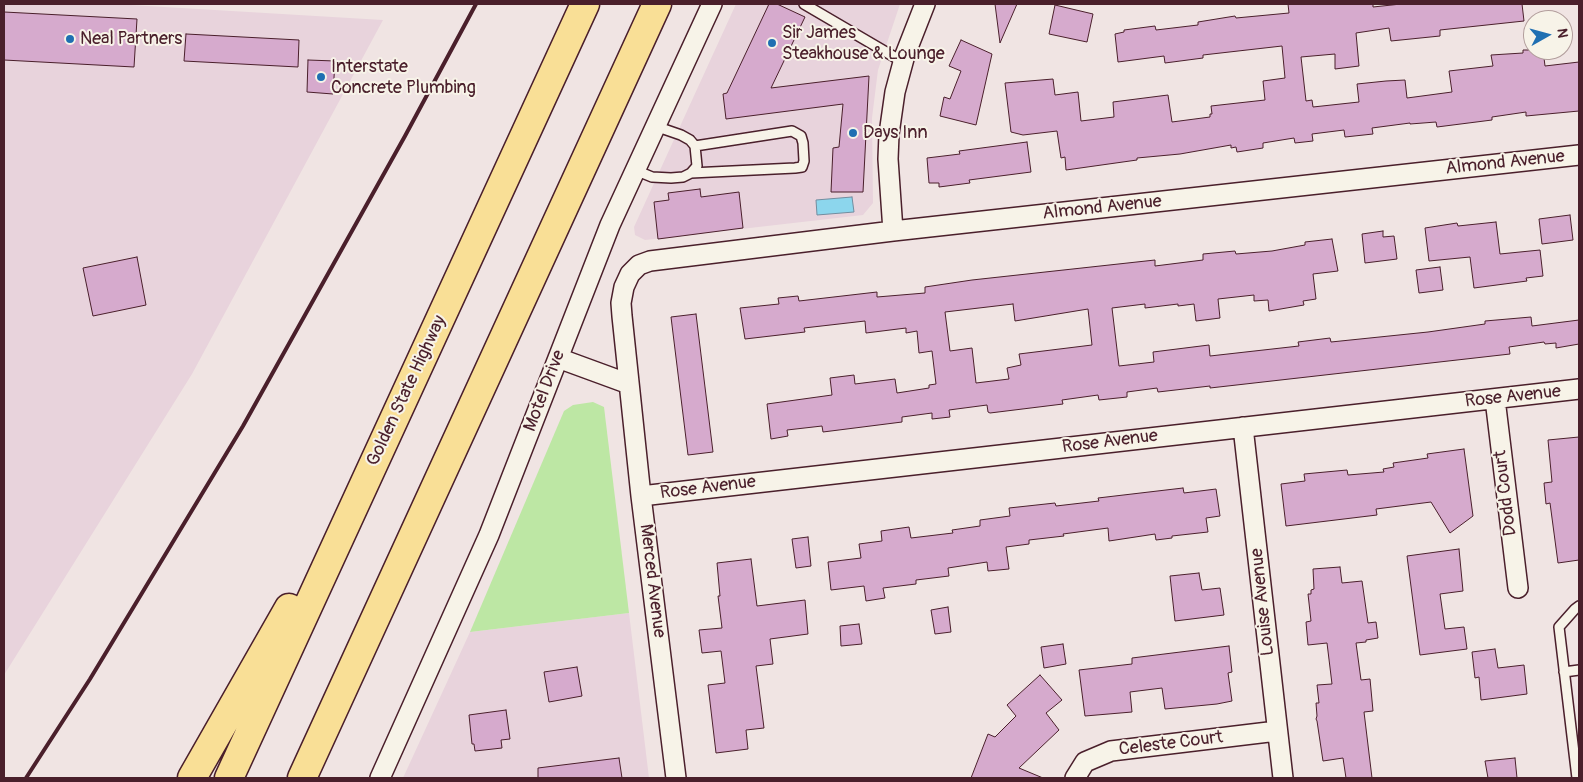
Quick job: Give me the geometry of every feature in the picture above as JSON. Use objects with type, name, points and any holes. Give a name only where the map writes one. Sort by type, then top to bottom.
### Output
[{"type":"highway","name":"Golden State Highway","points":[[229,778],[585,4]]},
{"type":"highway","points":[[302,778],[657,4]]},
{"type":"highway","points":[[192,778],[379,451]]},
{"type":"street","name":"Motel Drive","points":[[380,778],[489,535],[610,225],[712,4]]},
{"type":"street","points":[[893,232],[888,159],[889,134],[895,92],[903,62],[925,4]]},
{"type":"street","name":"Almond Avenue","points":[[630,274],[639,265],[650,261],[1579,155]]},
{"type":"street","name":"Merced Avenue","points":[[630,274],[624,287],[621,303],[641,496],[676,778]]},
{"type":"street","points":[[558,358],[629,384]]},
{"type":"street","name":"Rose Avenue","points":[[641,496],[1579,389]]},
{"type":"street","name":"Dodd Court","points":[[1495,399],[1518,588]]},
{"type":"street","name":"Louise Avenue","points":[[1244,427],[1282,778]]},
{"type":"street","name":"Celeste Court","points":[[1076,778],[1085,762],[1111,751],[1278,731]]},
{"type":"lane","points":[[804,4],[903,62]]},
{"type":"lane","points":[[655,126],[681,135],[690,140],[695,146],[697,166],[692,173]]},
{"type":"lane","points":[[635,170],[652,177],[683,177],[692,173],[802,166],[804,161],[801,136],[792,132],[695,146]]},
{"type":"lane","points":[[1577,778],[1559,627],[1579,606]]},
{"type":"lane","points":[[1564,672],[1579,670]]},
{"type":"shaded area","points":[[4,4],[114,4],[383,20],[192,374],[4,675]]},
{"type":"shaded area","points":[[736,4],[900,4],[878,70],[872,118],[873,203],[863,215],[645,240],[635,235],[634,227]]},
{"type":"shaded area","points":[[629,613],[649,778],[403,778],[470,632]]},
{"type":"green space","points":[[593,402],[604,407],[629,613],[470,632],[564,411],[573,405]]},
{"type":"water","points":[[852,197],[854,212],[817,215],[816,200]]},
{"type":"building","name":"Days Inn","points":[[769,4],[777,4],[805,17],[771,88],[869,76],[863,192],[831,192],[833,148],[839,147],[843,104],[726,119],[723,94],[727,93]]},
{"type":"building","points":[[995,4],[1017,4],[1000,43]]},
{"type":"building","points":[[1288,4],[1373,4],[1373,7],[1401,4],[1522,4],[1523,21],[1440,30],[1440,36],[1391,41],[1389,28],[1356,33],[1359,66],[1335,69],[1335,54],[1301,57],[1306,101],[1312,100],[1313,107],[1359,102],[1357,84],[1386,81],[1405,80],[1407,98],[1452,92],[1449,71],[1493,66],[1491,55],[1523,53],[1523,60],[1544,60],[1545,66],[1579,62],[1579,111],[1526,116],[1526,112],[1492,117],[1492,120],[1437,127],[1436,122],[1410,123],[1372,128],[1373,134],[1345,137],[1344,130],[1312,134],[1313,141],[1295,143],[1294,138],[1263,143],[1263,148],[1237,152],[1236,147],[1231,148],[1231,145],[1066,170],[1065,157],[1061,158],[1057,131],[1023,135],[1011,132],[1005,83],[1053,79],[1055,95],[1078,92],[1081,121],[1114,117],[1113,102],[1168,95],[1172,122],[1210,117],[1210,114],[1212,114],[1211,106],[1265,100],[1263,81],[1285,78],[1282,46],[1203,55],[1203,58],[1165,63],[1164,56],[1118,62],[1115,34],[1124,32],[1124,30],[1155,26],[1156,30],[1198,25],[1198,22],[1235,16],[1236,18],[1289,13]]},
{"type":"building","points":[[1055,5],[1093,14],[1087,42],[1049,34]]},
{"type":"building","name":"Neal Partners","points":[[4,12],[137,19],[134,67],[4,60]]},
{"type":"building","name":"Neal Partners","points":[[186,34],[299,40],[298,67],[184,61]]},
{"type":"building","points":[[961,40],[992,54],[976,125],[940,116],[944,97],[950,99],[961,71],[949,66]]},
{"type":"building","name":"Interstate Concrete Plumbing","points":[[308,60],[335,61],[333,94],[307,92]]},
{"type":"building","points":[[1027,142],[1031,172],[969,180],[970,183],[939,187],[939,183],[929,183],[927,158],[960,154],[959,151]]},
{"type":"building","points":[[700,189],[701,197],[739,192],[743,228],[658,239],[654,202],[669,200],[668,193]]},
{"type":"building","points":[[1570,215],[1573,240],[1542,244],[1539,219]]},
{"type":"building","points":[[1496,222],[1500,254],[1540,250],[1543,276],[1526,278],[1527,281],[1474,288],[1470,257],[1429,261],[1425,228],[1457,223],[1458,226]]},
{"type":"building","points":[[1383,231],[1383,237],[1394,236],[1397,259],[1365,263],[1362,234]]},
{"type":"building","points":[[1332,239],[1338,271],[1313,274],[1316,299],[1303,301],[1304,305],[1269,311],[1268,300],[1254,301],[1254,295],[1218,299],[1220,318],[1196,321],[1194,304],[1145,308],[1145,304],[1112,308],[1119,366],[1154,362],[1153,352],[1209,345],[1210,356],[1299,346],[1298,342],[1330,338],[1331,342],[1428,332],[1485,324],[1485,321],[1531,317],[1532,326],[1579,320],[1579,344],[1556,348],[1556,343],[1545,344],[1544,342],[1509,347],[1510,354],[1210,388],[1210,386],[1158,392],[1157,388],[1127,392],[1127,397],[1099,400],[1098,395],[1062,400],[1063,404],[990,413],[988,412],[987,405],[949,410],[950,417],[932,419],[932,413],[902,417],[902,422],[823,432],[822,426],[787,430],[788,436],[771,439],[767,404],[832,395],[830,378],[854,375],[855,384],[895,379],[897,393],[929,388],[929,385],[936,384],[932,351],[919,353],[917,331],[906,333],[906,328],[866,333],[865,321],[804,328],[805,332],[745,339],[740,308],[779,304],[778,298],[798,296],[799,301],[877,292],[877,297],[925,293],[925,287],[972,280],[1155,260],[1155,266],[1203,260],[1203,254],[1235,251],[1236,254],[1272,251],[1305,245],[1305,242]],"holes":[[[1013,304],[1015,321],[1088,309],[1092,345],[1019,354],[1021,365],[1007,368],[1009,379],[976,383],[972,348],[950,351],[945,312]]]},
{"type":"building","points":[[137,257],[146,305],[93,316],[83,268]]},
{"type":"building","points":[[1440,267],[1443,290],[1419,293],[1416,270]]},
{"type":"building","points":[[696,314],[713,452],[688,455],[671,317]]},
{"type":"building","points":[[1579,437],[1579,560],[1558,563],[1550,503],[1546,504],[1544,483],[1552,482],[1548,440]]},
{"type":"building","points":[[1464,449],[1473,516],[1450,533],[1431,502],[1376,509],[1377,515],[1286,526],[1281,484],[1305,481],[1304,474],[1347,470],[1348,475],[1384,472],[1383,469],[1394,467],[1393,463],[1428,458],[1427,454]]},
{"type":"building","points":[[1183,488],[1184,493],[1216,489],[1220,516],[1206,518],[1208,532],[1172,536],[1172,538],[1156,540],[1155,534],[1109,541],[1108,528],[1063,534],[1064,536],[1029,540],[1029,544],[1006,547],[1009,569],[988,571],[987,562],[948,568],[949,576],[916,580],[916,584],[883,588],[885,598],[866,601],[864,586],[831,590],[828,562],[861,558],[859,544],[882,541],[881,531],[909,527],[911,538],[953,533],[952,530],[980,526],[980,520],[1010,516],[1009,508],[1055,503],[1056,506],[1099,501],[1098,498]]},
{"type":"building","points":[[808,537],[811,566],[796,568],[792,539]]},
{"type":"building","points":[[1459,549],[1463,591],[1440,594],[1445,629],[1464,627],[1467,649],[1420,655],[1407,556]]},
{"type":"building","points":[[751,559],[757,606],[805,600],[808,634],[770,639],[773,664],[756,666],[764,728],[746,730],[748,749],[716,753],[708,685],[725,683],[721,651],[702,653],[699,630],[722,628],[718,596],[720,596],[717,563]]},
{"type":"building","points":[[1340,567],[1342,583],[1362,581],[1368,623],[1376,622],[1378,638],[1356,643],[1361,680],[1370,679],[1373,711],[1364,712],[1372,778],[1346,778],[1343,758],[1323,761],[1316,719],[1316,703],[1319,703],[1317,685],[1332,684],[1327,643],[1308,645],[1306,622],[1311,621],[1308,594],[1311,594],[1311,590],[1314,589],[1313,569]]},
{"type":"building","points":[[1199,573],[1202,590],[1220,588],[1224,615],[1175,621],[1170,576]]},
{"type":"building","points":[[948,607],[951,632],[935,634],[931,610]]},
{"type":"building","points":[[859,624],[862,644],[841,646],[840,626]]},
{"type":"building","points":[[1063,644],[1066,664],[1044,668],[1041,647]]},
{"type":"building","points":[[1229,646],[1232,672],[1228,673],[1232,701],[1165,709],[1162,688],[1130,692],[1132,712],[1085,716],[1079,670],[1132,664],[1132,658]]},
{"type":"building","points":[[1495,649],[1498,668],[1524,665],[1527,694],[1481,700],[1479,677],[1475,678],[1472,652]]},
{"type":"building","points":[[577,667],[582,696],[549,702],[544,672]]},
{"type":"building","points":[[1040,675],[1062,700],[1046,713],[1059,730],[1019,768],[1043,778],[971,778],[988,734],[995,737],[1016,716],[1007,705]]},
{"type":"building","points":[[506,710],[510,739],[501,740],[502,748],[475,751],[474,744],[472,744],[469,715]]},
{"type":"building","points":[[619,758],[622,778],[538,778],[538,768]]},
{"type":"building","points":[[1515,758],[1517,778],[1488,778],[1485,761]]},
{"type":"railway","points":[[26,778],[90,679],[243,426],[405,136],[476,4]]},
{"type":"place","name":"Neal Partners","points":[[70,39]]},
{"type":"place","name":"Sir James Steakhouse & Lounge","points":[[772,43]]},
{"type":"place","name":"Interstate Concrete Plumbing","points":[[321,77]]},
{"type":"place","name":"Days Inn","points":[[853,133]]}]
